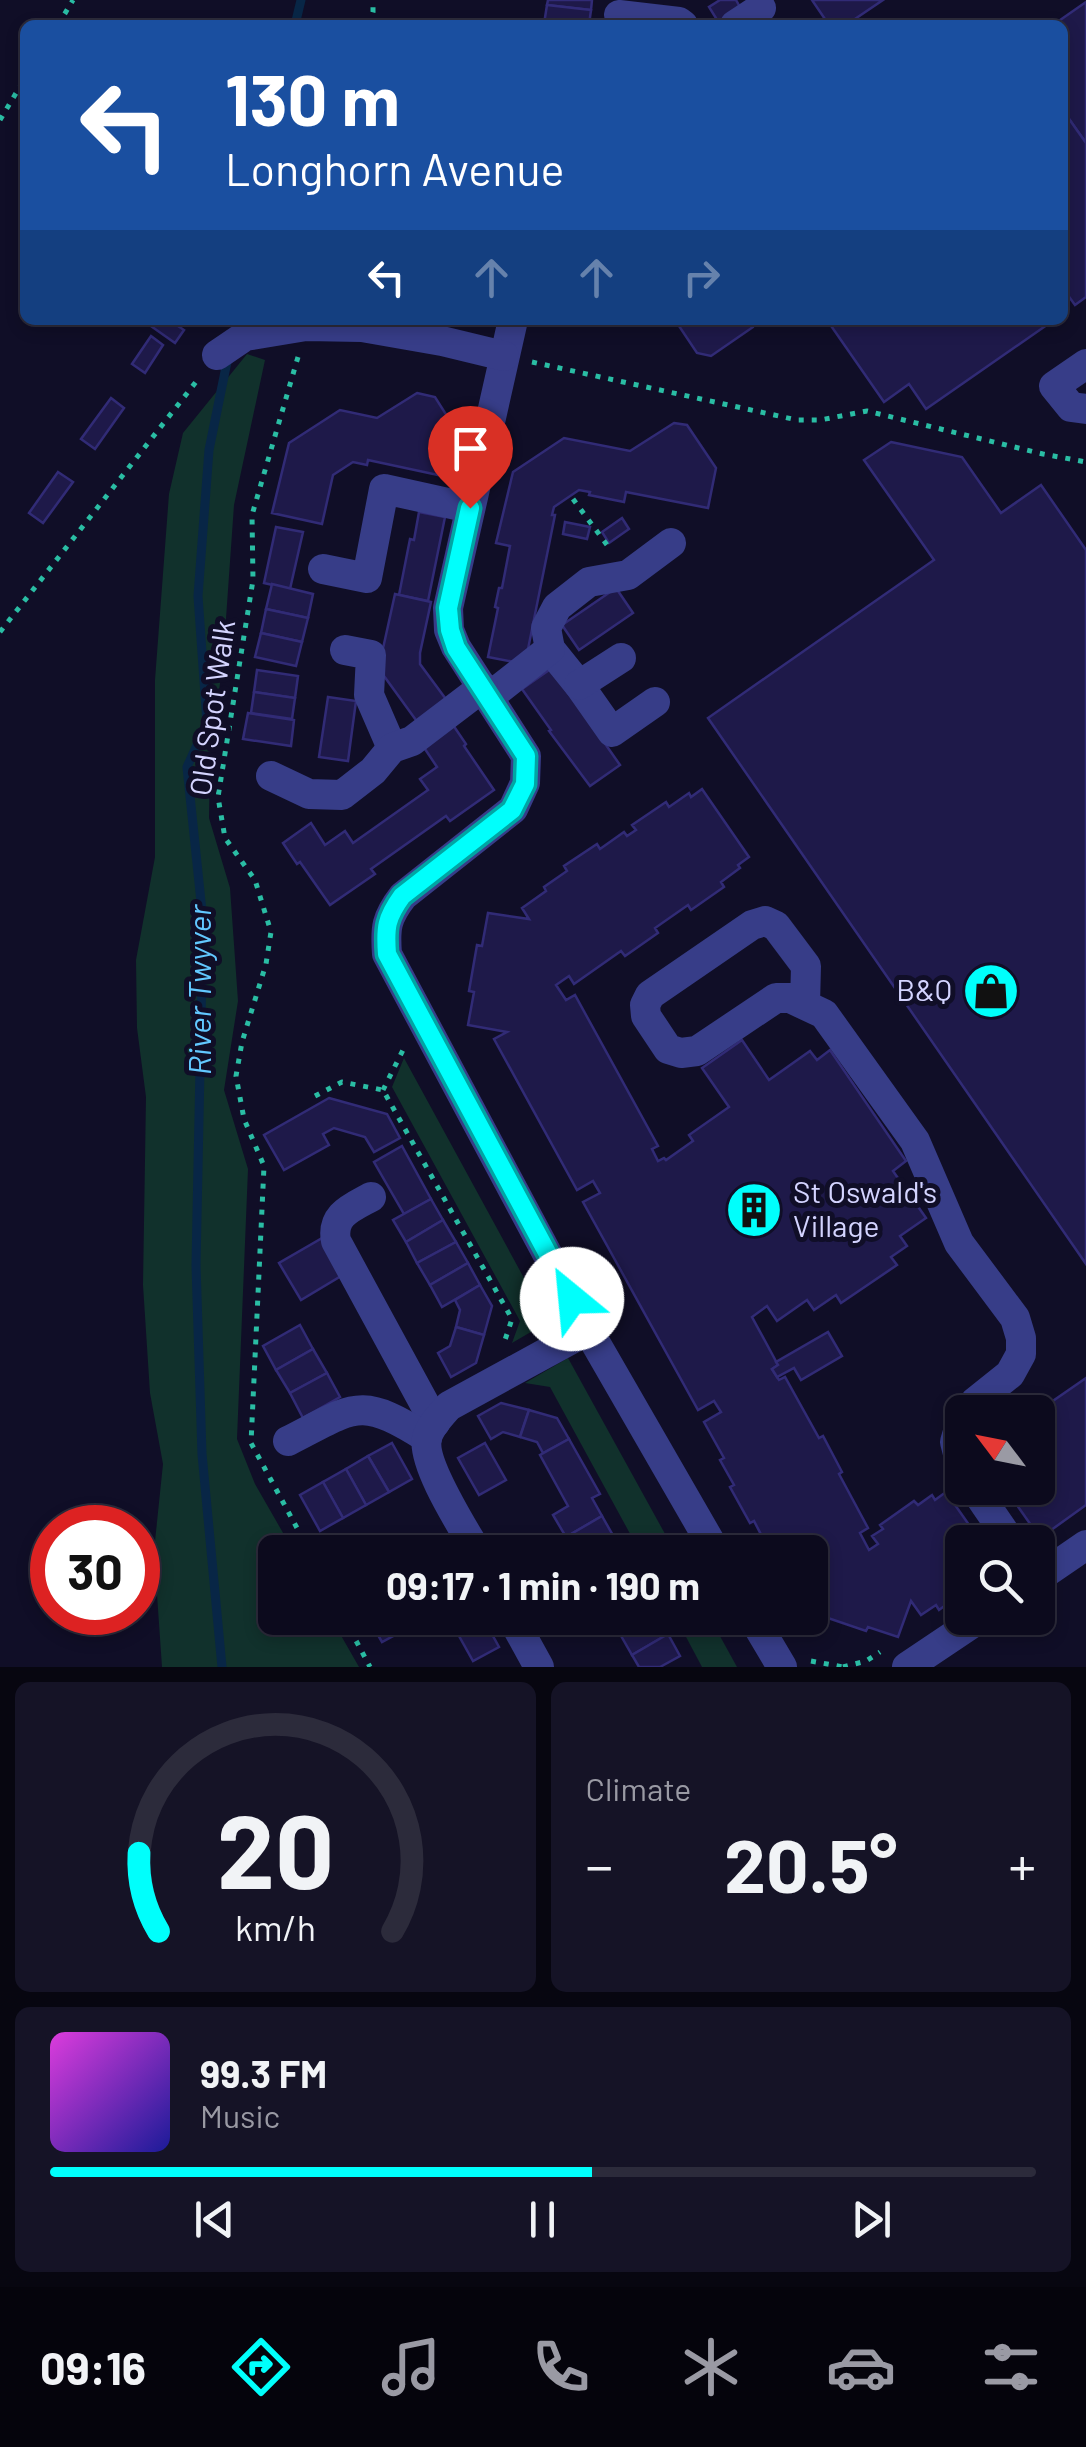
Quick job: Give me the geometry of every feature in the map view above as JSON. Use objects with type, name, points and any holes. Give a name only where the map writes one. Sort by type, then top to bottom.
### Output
[{"type":"street","points":[[743,20],[761,8]]},
{"type":"street","points":[[618,13],[665,20]]},
{"type":"street","points":[[511,325],[448,608],[456,648],[526,756],[525,784],[512,810],[402,896],[390,912],[385,930],[387,954],[588,1330],[706,1535]]},
{"type":"street","points":[[217,355],[245,336],[306,326],[362,327],[442,340],[504,356]]},
{"type":"street","points":[[1086,364],[1054,386],[1071,407],[1086,409]]},
{"type":"street","points":[[323,568],[367,578],[384,489],[470,508]]},
{"type":"street","points":[[655,702],[612,732],[550,649],[546,628],[557,607],[589,582],[628,575],[671,543]]},
{"type":"street","points":[[272,776],[309,794],[342,795],[373,771],[392,748],[412,740],[550,649]]},
{"type":"street","points":[[345,650],[371,655],[369,695],[392,748]]},
{"type":"street","points":[[579,685],[621,658]]},
{"type":"street","points":[[805,1004],[806,966],[776,926],[765,921],[752,925],[650,995],[645,1005],[646,1016],[668,1049],[680,1054],[697,1050],[776,998],[790,998],[824,1014],[915,1141],[959,1243],[1015,1318],[1021,1354],[1010,1374],[983,1395]]},
{"type":"street","points":[[371,1197],[342,1213],[334,1229],[336,1242],[431,1430]]},
{"type":"street","points":[[468,1535],[427,1454],[431,1430],[449,1406],[588,1330]]},
{"type":"street","points":[[288,1441],[359,1409],[374,1410],[431,1430]]},
{"type":"street","points":[[1055,1566],[1086,1545]]},
{"type":"street","points":[[521,1635],[539,1667]]},
{"type":"street","points":[[764,1635],[782,1667]]},
{"type":"street","points":[[908,1667],[955,1635]]},
{"type":"path","points":[[0,120],[20,86]]},
{"type":"path","name":"Old Spot Walk","points":[[301,1535],[252,1442],[264,1166],[244,1119],[236,1076],[271,932],[256,880],[225,838],[218,796],[253,580],[252,516],[306,326]]},
{"type":"path","points":[[0,632],[217,355]]},
{"type":"path","points":[[504,356],[797,420],[867,411],[1086,462]]},
{"type":"path","points":[[573,499],[628,575]]},
{"type":"path","points":[[383,1090],[404,1049],[429,1034]]},
{"type":"path","points":[[315,1096],[342,1082],[383,1090],[512,1319],[492,1382]]},
{"type":"path","points":[[353,1635],[370,1667]]},
{"type":"green space","points":[[247,354],[265,360],[234,505],[223,661],[210,758],[209,818],[230,888],[238,1001],[224,1090],[248,1169],[237,1439],[255,1484],[284,1535],[258,1535],[258,1635],[341,1635],[359,1667],[162,1667],[159,1505],[163,1464],[150,1393],[143,1285],[146,1097],[137,1028],[136,960],[155,857],[155,680],[169,494],[183,433]]},
{"type":"green space","points":[[404,1058],[548,1322],[512,1343],[520,1321],[392,1087]]},
{"type":"green space","points":[[568,1358],[666,1535],[631,1535],[550,1387],[525,1383]]},
{"type":"green space","points":[[685,1635],[719,1635],[737,1667],[702,1667]]},
{"type":"building","points":[[548,0],[592,0],[591,10],[547,5]]},
{"type":"building","points":[[720,0],[736,0],[741,9],[717,20],[709,7]]},
{"type":"building","points":[[812,0],[883,0],[853,20],[826,20]]},
{"type":"building","points":[[1086,2],[1086,143],[1068,118],[1068,20],[1060,20]]},
{"type":"building","points":[[547,5],[591,10],[590,20],[545,20]]},
{"type":"building","points":[[1068,118],[1086,143],[1086,297],[1075,305],[1068,295]]},
{"type":"building","points":[[149,325],[176,325],[184,330],[175,343]]},
{"type":"building","points":[[678,325],[754,325],[711,356],[697,353]]},
{"type":"building","points":[[830,325],[1047,325],[926,409],[909,384],[884,402]]},
{"type":"building","points":[[151,336],[163,345],[145,373],[132,364]]},
{"type":"building","points":[[417,393],[435,397],[461,438],[452,478],[368,460],[367,465],[353,462],[333,475],[322,524],[272,513],[289,443],[340,410],[377,418]]},
{"type":"building","points":[[111,398],[124,408],[95,449],[81,439]]},
{"type":"building","points":[[674,423],[687,425],[716,468],[708,508],[626,492],[624,502],[579,490],[554,507],[525,664],[488,657],[510,546],[496,543],[513,472],[564,438],[630,451]]},
{"type":"building","name":"B&Q","points":[[891,442],[962,457],[1001,513],[1041,485],[1086,550],[1086,1264],[708,718],[934,560],[864,460]]},
{"type":"building","points":[[58,472],[73,482],[43,523],[29,513]]},
{"type":"building","points":[[419,512],[445,517],[428,601],[399,595]]},
{"type":"building","points":[[622,518],[629,529],[609,543],[602,532]]},
{"type":"building","points":[[565,522],[590,527],[587,539],[563,534]]},
{"type":"building","points":[[276,527],[303,532],[290,589],[264,583]]},
{"type":"building","points":[[272,584],[313,594],[308,618],[266,609]]},
{"type":"building","points":[[616,588],[633,613],[579,650],[562,625]]},
{"type":"building","points":[[395,594],[431,602],[420,664],[451,706],[421,727],[384,676],[382,653]]},
{"type":"building","points":[[266,609],[308,618],[302,642],[261,633]]},
{"type":"building","points":[[261,633],[302,642],[296,666],[255,657]]},
{"type":"building","points":[[552,668],[620,765],[590,786],[522,689]]},
{"type":"building","points":[[257,670],[298,676],[295,698],[254,692]]},
{"type":"building","points":[[254,692],[295,698],[292,719],[251,713]]},
{"type":"building","points":[[328,697],[356,701],[348,761],[319,757]]},
{"type":"building","points":[[248,713],[294,720],[291,746],[243,739]]},
{"type":"building","points":[[453,725],[494,790],[450,821],[446,816],[371,869],[375,874],[330,905],[283,843],[311,823],[325,845],[345,831],[353,843],[428,790],[420,779],[437,767],[423,746]]},
{"type":"building","name":"St Oswald's Village","points":[[702,789],[749,857],[721,882],[724,887],[655,928],[658,933],[625,956],[621,951],[574,984],[569,976],[556,985],[566,1000],[575,995],[658,1146],[652,1149],[658,1161],[666,1160],[693,1141],[689,1135],[729,1107],[702,1068],[742,1040],[769,1080],[810,1051],[817,1060],[830,1050],[906,1161],[893,1171],[926,1218],[900,1236],[907,1246],[891,1257],[897,1265],[841,1303],[836,1295],[814,1310],[807,1300],[777,1321],[767,1306],[752,1317],[778,1365],[772,1369],[779,1380],[785,1377],[842,1472],[839,1474],[868,1528],[860,1533],[869,1550],[878,1544],[872,1536],[883,1529],[880,1525],[914,1501],[918,1505],[932,1495],[935,1500],[945,1493],[945,1505],[955,1505],[969,1525],[945,1525],[945,1606],[939,1610],[936,1605],[921,1615],[911,1601],[898,1637],[828,1618],[828,1535],[761,1535],[754,1521],[750,1523],[730,1487],[734,1485],[720,1460],[724,1458],[704,1422],[721,1412],[714,1401],[698,1410],[583,1202],[600,1193],[593,1181],[577,1190],[494,1039],[507,1032],[468,1025],[477,945],[482,946],[488,913],[529,919],[522,908],[567,871],[564,866],[597,844],[600,849],[624,832],[627,836],[636,830],[632,825],[666,802],[669,807],[689,793],[691,797]]},
{"type":"building","points":[[329,1098],[387,1114],[400,1138],[374,1152],[365,1137],[334,1128],[323,1134],[329,1145],[284,1170],[264,1135]]},
{"type":"building","points":[[402,1146],[431,1199],[404,1214],[374,1162]]},
{"type":"building","points":[[431,1199],[443,1220],[406,1242],[393,1220]]},
{"type":"building","points":[[443,1220],[456,1242],[417,1263],[406,1242]]},
{"type":"building","points":[[324,1237],[346,1273],[301,1300],[279,1263]]},
{"type":"building","points":[[456,1242],[468,1263],[430,1285],[417,1263]]},
{"type":"building","points":[[468,1263],[480,1285],[442,1307],[430,1285]]},
{"type":"building","points":[[480,1285],[492,1306],[484,1335],[456,1327],[460,1310],[455,1300]]},
{"type":"building","points":[[300,1325],[313,1349],[276,1370],[263,1346]]},
{"type":"building","points":[[456,1327],[484,1335],[476,1363],[451,1377],[438,1353],[450,1346]]},
{"type":"building","points":[[828,1332],[842,1356],[801,1380],[794,1368],[777,1377],[772,1369],[778,1365],[776,1362]]},
{"type":"building","points":[[313,1349],[327,1373],[290,1393],[276,1370]]},
{"type":"building","points":[[327,1373],[340,1397],[303,1418],[290,1393]]},
{"type":"building","points":[[1086,1378],[1086,1505],[1055,1527],[1031,1525],[1017,1505],[1055,1505],[1055,1400]]},
{"type":"building","points":[[501,1403],[529,1410],[520,1437],[503,1432],[491,1439],[478,1416]]},
{"type":"building","points":[[529,1410],[557,1418],[569,1439],[543,1453],[537,1442],[520,1437]]},
{"type":"building","points":[[569,1439],[600,1494],[592,1498],[602,1516],[565,1535],[553,1515],[568,1506],[540,1455]]},
{"type":"building","points":[[392,1443],[412,1479],[389,1492],[368,1456]]},
{"type":"building","points":[[485,1443],[506,1480],[479,1495],[458,1458]]},
{"type":"building","points":[[368,1456],[389,1492],[366,1505],[346,1469]]},
{"type":"building","points":[[346,1469],[366,1505],[343,1518],[323,1482]]},
{"type":"building","points":[[323,1482],[343,1518],[320,1531],[300,1495]]},
{"type":"building","points":[[602,1516],[613,1535],[569,1535]]},
{"type":"building","points":[[458,1635],[492,1635],[499,1647],[473,1661]]},
{"type":"building","points":[[621,1635],[666,1635],[632,1655]]},
{"type":"building","points":[[669,1635],[680,1656],[660,1667],[639,1667],[632,1655]]},
{"type":"waterway","name":"River Twyver","points":[[296,20],[301,0]]},
{"type":"waterway","name":"River Twyver","points":[[222,1667],[202,1454],[196,1265],[203,921],[187,767],[207,723],[198,596],[209,450],[228,357]]},
{"type":"place","name":"B&Q","points":[[991,991]]},
{"type":"place","name":"St Oswald's Village","points":[[754,1210]]},
{"type":"route","points":[[470,508],[448,608],[450,630],[456,648],[526,756],[525,784],[512,810],[402,896],[390,912],[385,930],[387,954],[572,1299]]}]
